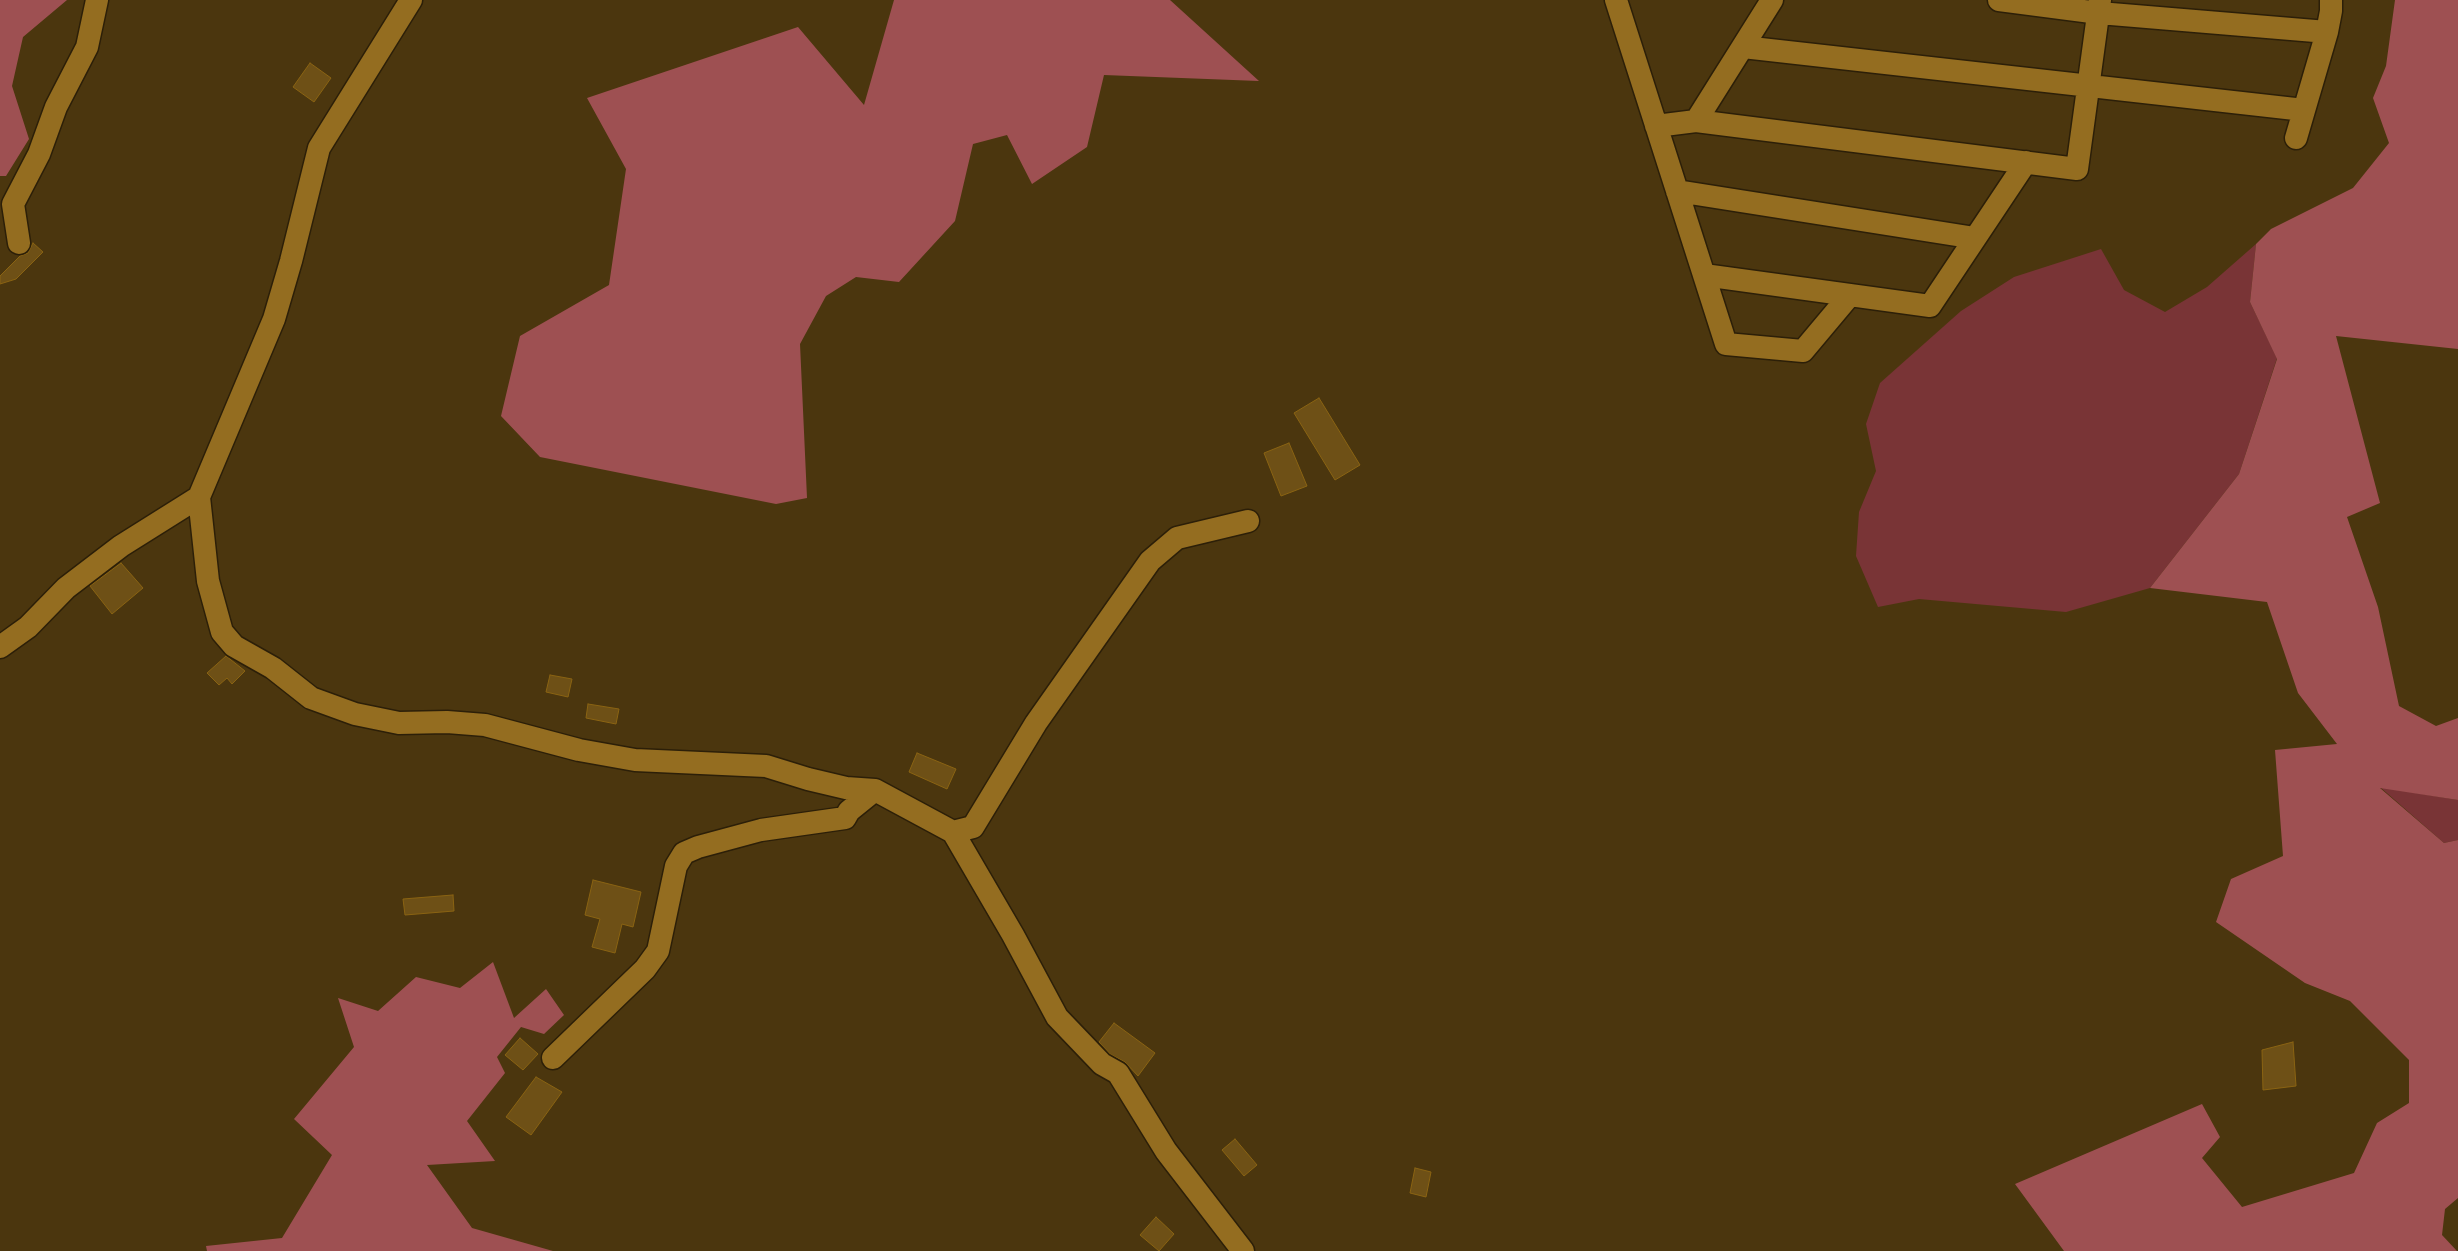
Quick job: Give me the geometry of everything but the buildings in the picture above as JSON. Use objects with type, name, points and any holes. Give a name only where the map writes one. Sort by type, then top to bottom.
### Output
[{"type":"street","points":[[19,243],[13,204],[39,154],[56,107],[87,47],[97,0]]},
{"type":"street","points":[[411,0],[319,148],[291,261],[274,319],[199,497],[208,581],[222,632],[234,646],[273,668],[310,698],[355,714],[399,723],[448,722],[485,725],[579,750],[635,760],[766,766],[837,786],[875,790],[953,832],[1013,935],[1057,1017],[1102,1064],[1118,1073],[1166,1150],[1243,1251]]},
{"type":"street","points":[[1616,0],[1726,344],[1803,351],[1850,295]]},
{"type":"street","points":[[1696,121],[1772,0]]},
{"type":"street","points":[[1999,0],[2100,6],[2327,32]]},
{"type":"street","points":[[2296,138],[2327,32],[2331,0]]},
{"type":"street","points":[[1656,126],[1696,121],[2077,168],[2100,6]]},
{"type":"street","points":[[1743,47],[2304,110]]},
{"type":"street","points":[[1704,275],[1930,306],[2026,162]]},
{"type":"street","points":[[1677,191],[1975,238]]},
{"type":"street","points":[[0,648],[28,626],[66,588],[121,546],[199,497]]},
{"type":"street","points":[[953,832],[973,827],[1036,722],[1150,561],[1177,538],[1248,521]]},
{"type":"street","points":[[553,1058],[645,968],[658,951],[676,866],[684,853],[761,830],[845,818],[849,811],[875,790]]},
{"type":"shaded area","points":[[0,0],[67,0],[23,37],[12,86],[29,139],[6,176],[0,176]]},
{"type":"shaded area","points":[[894,0],[1170,0],[1259,81],[1104,75],[1087,147],[1032,184],[1007,135],[973,144],[955,221],[899,282],[856,277],[826,296],[800,344],[807,498],[776,504],[540,457],[501,416],[520,336],[609,285],[626,169],[587,98],[798,27],[864,105]]},
{"type":"shaded area","points":[[2395,0],[2458,0],[2458,349],[2336,336],[2380,503],[2347,517],[2378,607],[2399,706],[2436,726],[2458,718],[2458,800],[2380,788],[2444,843],[2458,840],[2458,1198],[2445,1209],[2442,1235],[2457,1251],[2064,1251],[2015,1184],[2202,1104],[2220,1137],[2202,1158],[2242,1207],[2354,1173],[2377,1123],[2409,1103],[2409,1060],[2350,1001],[2305,983],[2216,922],[2231,879],[2283,856],[2275,750],[2337,744],[2298,693],[2267,602],[2150,588],[2239,474],[2277,359],[2250,302],[2256,244],[2271,229],[2353,188],[2389,143],[2373,98],[2386,66]]},
{"type":"shaded area","points":[[2256,244],[2250,302],[2277,358],[2239,474],[2150,588],[2066,612],[1919,599],[1878,607],[1856,556],[1859,512],[1876,471],[1866,424],[1880,383],[1961,311],[2014,277],[2101,249],[2124,290],[2165,312],[2207,287]]},
{"type":"shaded area","points":[[2380,787],[2458,800],[2458,840],[2444,843]]},
{"type":"shaded area","points":[[493,962],[514,1018],[546,989],[564,1015],[544,1034],[521,1027],[497,1057],[505,1073],[467,1121],[495,1161],[427,1165],[472,1228],[553,1251],[207,1251],[206,1246],[282,1238],[332,1155],[294,1119],[354,1047],[338,998],[378,1011],[416,977],[460,988]]}]
